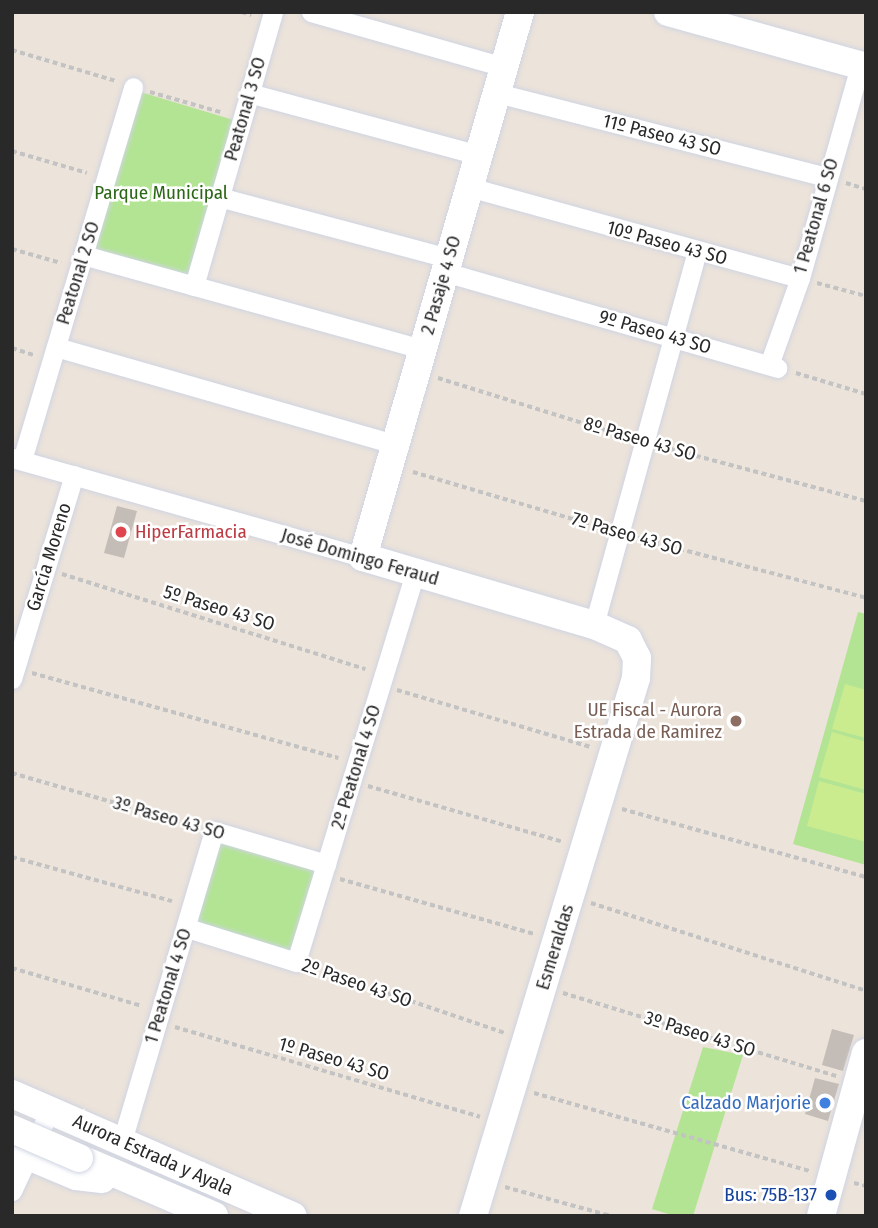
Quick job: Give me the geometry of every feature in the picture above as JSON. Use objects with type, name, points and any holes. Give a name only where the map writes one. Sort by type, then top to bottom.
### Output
[{"type":"street","name":"Peatonal 3 SO","points":[[194,286],[273,12]]},
{"type":"street","name":"11º Paseo 43 SO","points":[[311,12],[500,80],[827,177]]},
{"type":"street","name":"2 Pasaje 4 SO","points":[[363,557],[520,12]]},
{"type":"street","points":[[668,12],[863,67]]},
{"type":"street","name":"1 Peatonal 6 SO","points":[[773,366],[827,177],[863,67]]},
{"type":"street","name":"Peatonal 2 SO","points":[[17,459],[56,348],[133,87]]},
{"type":"street","points":[[249,93],[479,155]]},
{"type":"street","name":"10º Paseo 43 SO","points":[[469,187],[800,278]]},
{"type":"street","name":"9º Paseo 43 SO","points":[[219,197],[447,265],[673,338],[773,366]]},
{"type":"street","points":[[594,625],[697,251]]},
{"type":"street","points":[[81,262],[194,286],[420,360]]},
{"type":"street","points":[[56,348],[392,455]]},
{"type":"street","name":"José Domingo Feraud","points":[[17,459],[594,625],[628,640],[637,658],[636,678]]},
{"type":"street","name":"García Moreno","points":[[14,674],[74,475]]},
{"type":"street","name":"2º Peatonal 4 SO","points":[[296,962],[415,573]]},
{"type":"street","name":"Esmeraldas","points":[[473,1216],[636,678]]},
{"type":"street","name":"3º Paseo 43 SO","points":[[214,831],[325,869]]},
{"type":"street","name":"1 Peatonal 4 SO","points":[[122,1141],[214,831]]},
{"type":"street","name":"2º Paseo 43 SO","points":[[187,928],[296,962]]},
{"type":"street","points":[[821,1216],[866,1053]]},
{"type":"street","name":"Aurora Estrada y Ayala","points":[[12,1094],[293,1216]]},
{"type":"street","points":[[12,1191],[20,1152],[50,1110]]},
{"type":"street","name":"Aurora Estrada y Ayala","points":[[12,1129],[136,1182],[166,1206],[214,1216]]},
{"type":"street","points":[[20,1152],[76,1176],[136,1182]]},
{"type":"path","points":[[12,151],[106,179]]},
{"type":"path","points":[[12,249],[81,262]]},
{"type":"path","points":[[800,278],[866,296]]},
{"type":"path","name":"8º Paseo 43 SO","points":[[420,360],[645,442],[866,501]]},
{"type":"path","points":[[773,366],[866,394]]},
{"type":"path","name":"7º Paseo 43 SO","points":[[392,455],[619,533],[866,598]]},
{"type":"path","name":"5º Paseo 43 SO","points":[[46,569],[613,754]]},
{"type":"path","points":[[14,674],[354,772],[585,848]]},
{"type":"path","name":"3º Paseo 43 SO","points":[[12,773],[214,831]]},
{"type":"path","points":[[598,803],[866,877]]},
{"type":"path","points":[[12,857],[192,907]]},
{"type":"path","points":[[325,869],[557,940]]},
{"type":"path","points":[[570,897],[866,991]]},
{"type":"path","name":"2º Paseo 43 SO","points":[[296,962],[527,1041]]},
{"type":"path","name":"1º Paseo 43 SO","points":[[12,968],[159,1017],[502,1123]]},
{"type":"path","name":"3º Paseo 43 SO","points":[[543,987],[857,1083]]},
{"type":"path","points":[[513,1087],[833,1175]]},
{"type":"path","points":[[485,1182],[611,1216]]},
{"type":"green space","name":"Parque Municipal","points":[[137,91],[237,121],[191,280],[89,252]]},
{"type":"green space","points":[[858,612],[866,614],[866,865],[793,844]]},
{"type":"green space","points":[[845,684],[866,690],[866,738],[832,729]]},
{"type":"green space","points":[[832,732],[866,742],[866,790],[819,777]]},
{"type":"green space","points":[[819,781],[866,794],[866,842],[807,826]]},
{"type":"green space","points":[[219,840],[318,868],[293,951],[196,923]]},
{"type":"green space","points":[[703,1047],[743,1055],[693,1216],[675,1216],[652,1209]]},
{"type":"building","name":"HiperFarmacia","points":[[117,506],[137,511],[124,558],[104,553]]},
{"type":"building","points":[[832,1029],[854,1035],[843,1071],[822,1065]]},
{"type":"building","points":[[815,1078],[839,1084],[828,1121],[805,1114]]},
{"type":"place","name":"HiperFarmacia","points":[[121,532]]},
{"type":"place","name":"UE Fiscal - Aurora Estrada de Ramirez","points":[[736,721]]},
{"type":"place","name":"Calzado Marjorie","points":[[825,1103]]},
{"type":"place","name":"Bus: 75B-137","points":[[831,1195]]}]
